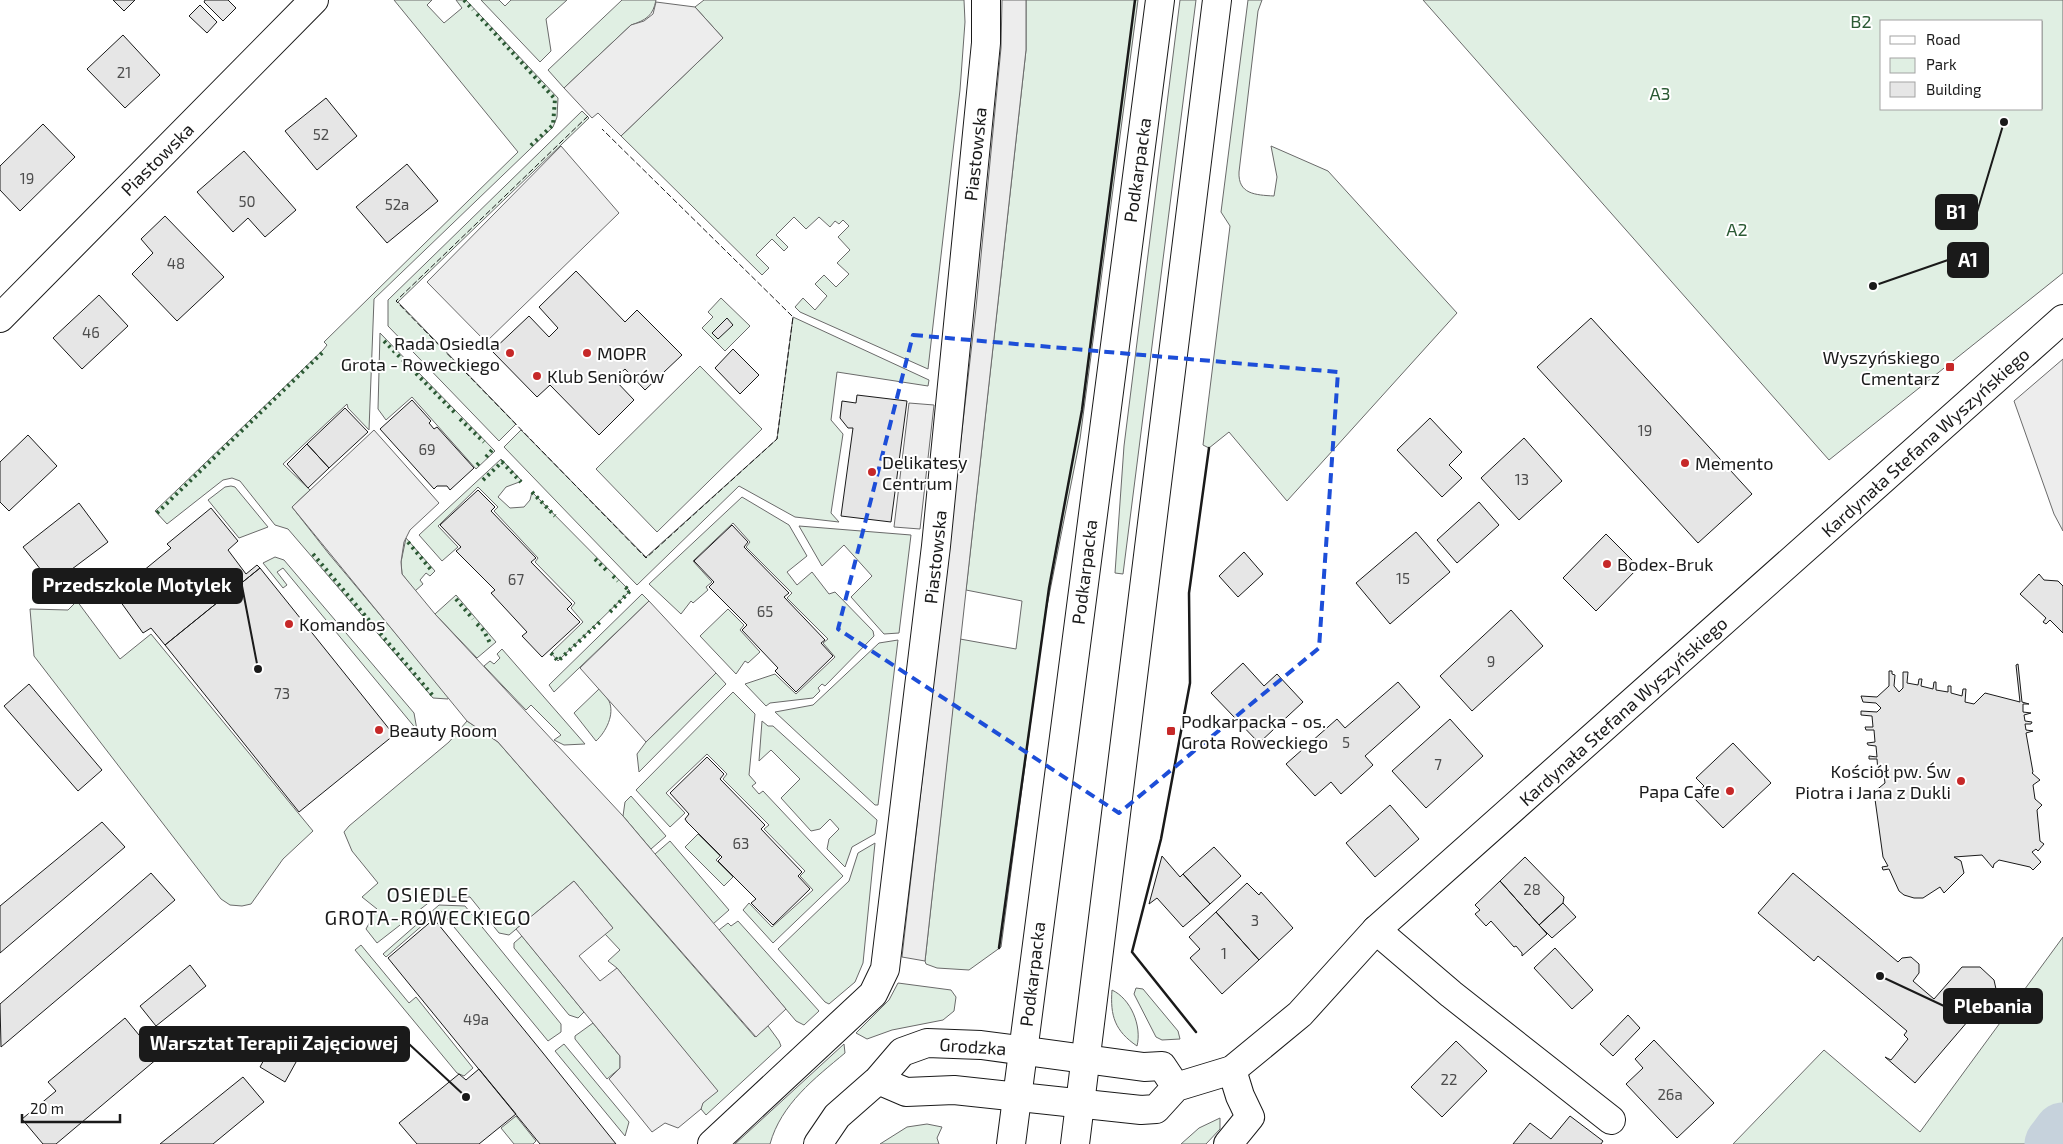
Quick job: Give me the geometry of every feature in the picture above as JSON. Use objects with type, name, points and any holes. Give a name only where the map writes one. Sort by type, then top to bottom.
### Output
[{"type":"street","name":"Piastowska","points":[[0,318],[314,0]]},
{"type":"street","name":"Piastowska","points":[[712,1144],[873,994],[885,968],[936,546],[986,43],[986,0]]},
{"type":"street","name":"Podkarpacka","points":[[1011,1144],[1160,0]]},
{"type":"street","points":[[1075,1144],[1087,1060],[1119,772],[1217,0]]},
{"type":"street","name":"Kardynała Stefana Wyszyńskiego","points":[[1176,1087],[1232,1070],[1300,1014],[1376,930],[2063,319]]},
{"type":"street","points":[[1376,930],[1451,994],[1611,1120]]},
{"type":"street","name":"Grodzka","points":[[818,1144],[837,1116],[878,1080],[902,1052],[927,1043],[958,1043],[1144,1067],[1162,1066],[1176,1087]]},
{"type":"street","points":[[1228,1144],[1250,1117],[1240,1096],[1232,1070]]},
{"type":"street","points":[[878,1080],[906,1092],[954,1090],[1119,1110],[1156,1109],[1176,1087]]},
{"type":"highlighted area","points":[[913,335],[1338,372],[1319,648],[1119,813],[838,629]]},
{"type":"green space","points":[[394,0],[432,0],[427,5],[444,23],[462,8],[456,0],[466,0],[558,98],[557,117],[553,127],[374,299],[369,430],[348,408],[347,404],[283,464],[310,490],[292,507],[449,697],[448,699],[433,698],[288,529],[275,525],[240,481],[232,478],[223,480],[167,524],[155,511],[323,350],[327,345],[324,342],[518,152]]},
{"type":"green space","points":[[481,0],[499,0],[505,6],[511,0],[567,0],[546,19],[551,51],[540,62]]},
{"type":"green space","points":[[622,0],[656,0],[653,10],[648,17],[631,25],[564,88],[548,70]]},
{"type":"green space","points":[[704,0],[964,0],[965,22],[960,90],[928,369],[800,312],[795,307],[803,298],[815,310],[827,296],[815,284],[824,275],[836,287],[849,274],[837,263],[850,250],[838,237],[849,226],[843,220],[839,224],[835,221],[830,227],[819,217],[806,229],[794,217],[776,235],[788,247],[784,251],[772,239],[756,255],[769,268],[762,275],[621,136],[723,38],[695,7]]},
{"type":"green space","points":[[1026,0],[1138,0],[1080,439],[1044,621],[1001,947],[969,970],[937,968],[926,964],[925,961],[960,639],[1016,649],[1022,601],[966,590],[1026,50]]},
{"type":"green space","points":[[1180,0],[1196,0],[1123,574],[1115,573],[1124,446]]},
{"type":"green space","points":[[1248,0],[1262,0],[1258,11],[1239,172],[1241,185],[1254,194],[1274,196],[1277,177],[1271,146],[1328,171],[1457,313],[1287,501],[1229,432],[1209,448],[1203,445],[1230,226],[1221,212]]},
{"type":"green space","points":[[1423,0],[2063,0],[2063,273],[1829,460]]},
{"type":"green space","points":[[582,111],[589,118],[398,302],[516,424],[499,441],[388,326],[388,300]]},
{"type":"green space","points":[[721,298],[750,326],[725,351],[702,328],[713,317],[708,312]]},
{"type":"green space","points":[[793,317],[929,380],[928,386],[837,372],[831,420],[843,434],[831,513],[839,522],[795,517],[739,486],[637,585],[504,447],[521,430],[646,557],[777,439]]},
{"type":"green space","points":[[380,333],[495,451],[476,469],[412,397],[386,420],[378,409]]},
{"type":"green space","points":[[700,366],[762,429],[657,532],[596,469]]},
{"type":"green space","points":[[501,459],[522,481],[506,487],[498,497],[510,508],[524,507],[530,500],[532,492],[630,591],[558,661],[551,653],[583,622],[571,608],[575,603],[535,562],[538,558],[494,511],[498,507],[478,487],[438,526],[458,547],[442,561],[419,535]]},
{"type":"green space","points":[[225,487],[235,487],[268,527],[239,538],[208,500]]},
{"type":"green space","points":[[742,497],[789,525],[807,556],[787,572],[797,585],[812,572],[829,594],[835,592],[873,631],[874,636],[825,686],[822,684],[818,688],[820,691],[813,698],[770,703],[766,706],[745,684],[775,674],[796,694],[835,657],[823,643],[828,639],[787,598],[792,593],[746,547],[750,542],[733,523],[693,561],[712,582],[706,587],[708,590],[693,603],[691,601],[681,614],[649,584]]},
{"type":"green space","points":[[799,526],[911,535],[899,633],[884,634],[851,597],[872,576],[844,545],[822,566]]},
{"type":"green space","points":[[406,538],[435,571],[430,576],[426,573],[420,580],[423,584],[415,591],[402,574],[401,562]]},
{"type":"green space","points":[[275,557],[284,560],[414,713],[417,730],[283,568],[277,572],[287,585],[283,588],[263,563]]},
{"type":"green space","points":[[642,594],[649,601],[554,692],[549,685]]},
{"type":"green space","points":[[456,595],[496,642],[477,658],[435,614]]},
{"type":"green space","points":[[77,601],[120,659],[151,634],[313,831],[283,859],[251,904],[242,906],[230,905],[221,899],[34,656],[30,609],[68,610]]},
{"type":"green space","points":[[728,609],[744,625],[740,630],[760,652],[748,663],[745,661],[736,674],[700,636]]},
{"type":"green space","points":[[898,640],[878,805],[875,805],[775,712],[813,705],[879,643]]},
{"type":"green space","points":[[502,649],[585,744],[564,745],[554,740],[561,735],[531,705],[526,710],[484,666],[490,661],[494,664],[500,658],[497,654]]},
{"type":"green space","points":[[716,673],[726,684],[639,772],[637,754],[646,742]]},
{"type":"green space","points":[[599,689],[609,701],[611,711],[606,728],[596,741],[574,713]]},
{"type":"green space","points":[[733,692],[755,714],[749,775],[756,783],[752,786],[759,794],[763,791],[843,876],[773,943],[743,910],[749,903],[772,927],[813,890],[800,876],[805,871],[764,829],[769,825],[723,779],[727,774],[707,754],[666,793],[685,813],[670,827],[636,790]]},
{"type":"green space","points":[[467,721],[498,742],[755,1037],[768,1026],[779,1041],[781,1046],[706,1115],[701,1109],[702,1103],[717,1091],[617,968],[608,961],[620,950],[605,934],[612,927],[574,881],[509,935],[499,933],[470,897],[436,897],[377,943],[366,929],[377,909],[362,897],[378,883],[352,851],[344,832],[449,742]]},
{"type":"green space","points":[[762,721],[768,726],[773,726],[877,820],[875,834],[852,847],[845,867],[827,849],[829,839],[839,829],[830,819],[820,829],[811,831],[781,798],[800,779],[771,750],[759,761]]},
{"type":"green space","points":[[631,796],[666,836],[651,849],[623,816],[625,802]]},
{"type":"green space","points":[[698,834],[720,856],[716,860],[733,877],[724,886],[685,847]]},
{"type":"green space","points":[[670,841],[729,910],[713,924],[655,854]]},
{"type":"green space","points":[[875,843],[863,963],[855,982],[829,1004],[825,1002],[778,949],[849,881],[858,853]]},
{"type":"green space","points":[[439,905],[465,906],[561,1024],[561,1032],[548,1041],[440,910],[386,957],[383,954]]},
{"type":"green space","points":[[738,921],[819,1011],[804,1025],[796,1021],[719,930],[728,923],[731,926]]},
{"type":"green space","points":[[522,936],[584,1012],[578,1018],[569,1015],[514,948],[514,943]]},
{"type":"green space","points":[[2063,937],[2063,1144],[1733,1144],[1824,1050],[1920,1132]]},
{"type":"green space","points":[[361,945],[409,1003],[416,997],[473,1068],[464,1076],[457,1073],[355,950]]},
{"type":"green space","points":[[898,983],[951,990],[956,997],[954,1011],[943,1020],[892,1030],[867,1039],[856,1033],[889,1000]]},
{"type":"green space","points":[[1136,988],[1143,989],[1178,1031],[1180,1039],[1162,1040],[1156,1037],[1134,994]]},
{"type":"green space","points":[[1112,990],[1125,1000],[1134,1014],[1138,1030],[1137,1046],[1119,1029],[1113,1015]]},
{"type":"green space","points":[[593,1023],[620,1056],[620,1068],[607,1079],[575,1039],[575,1036]]},
{"type":"green space","points":[[564,1044],[629,1122],[625,1136],[555,1051]]},
{"type":"green space","points":[[844,1044],[845,1053],[800,1093],[782,1116],[770,1144],[735,1144]]},
{"type":"green space","points":[[516,1116],[536,1141],[533,1144],[514,1144],[501,1128]]},
{"type":"green space","points":[[1220,1118],[1220,1129],[1206,1144],[1181,1144],[1199,1128]]},
{"type":"green space","points":[[927,1124],[942,1127],[937,1138],[939,1144],[880,1144],[907,1127]]},
{"type":"shaded area","points":[[1002,0],[1026,0],[1026,50],[925,961],[902,957],[976,308],[1001,48]]},
{"type":"shaded area","points":[[656,2],[695,7],[723,38],[621,136],[598,113],[592,118],[564,88],[631,25],[644,21],[653,14]]},
{"type":"shaded area","points":[[561,146],[619,213],[486,342],[427,282]]},
{"type":"shaded area","points":[[2063,359],[2063,531],[2054,514],[2014,401]]},
{"type":"shaded area","points":[[909,403],[934,405],[920,529],[894,527]]},
{"type":"shaded area","points":[[374,430],[439,503],[410,530],[404,542],[401,562],[402,574],[435,614],[623,816],[786,1009],[756,1037],[498,742],[467,721],[292,507]]},
{"type":"shaded area","points":[[649,601],[716,673],[646,742],[580,668]]},
{"type":"shaded area","points":[[574,881],[613,928],[579,956],[600,981],[617,968],[718,1091],[703,1103],[701,1109],[678,1128],[665,1123],[652,1132],[609,1079],[620,1068],[620,1056],[516,929]]},
{"type":"building","points":[[113,0],[135,0],[124,11]]},
{"type":"building","points":[[205,0],[228,0],[236,8],[223,21],[204,2]]},
{"type":"building","points":[[200,5],[217,22],[207,33],[189,16]]},
{"type":"building","points":[[123,35],[160,75],[125,108],[87,69]]},
{"type":"building","points":[[326,98],[357,136],[317,170],[285,131]]},
{"type":"building","points":[[43,124],[75,157],[20,211],[0,190],[0,166]]},
{"type":"building","points":[[244,151],[296,210],[265,237],[248,218],[233,232],[197,192]]},
{"type":"building","points":[[407,164],[438,201],[387,243],[356,207]]},
{"type":"building","points":[[165,216],[224,277],[177,321],[132,274],[153,253],[141,239]]},
{"type":"building","name":"MOPR","points":[[576,271],[625,322],[637,310],[682,355],[645,390],[625,369],[614,379],[634,400],[599,435],[550,385],[537,397],[492,351],[529,316],[549,337],[558,328],[539,307]]},
{"type":"building","points":[[99,295],[128,326],[82,369],[53,338]]},
{"type":"building","points":[[727,318],[733,325],[718,339],[712,333]]},
{"type":"building","points":[[1591,318],[1752,494],[1698,543],[1537,367]]},
{"type":"building","points":[[733,349],[759,375],[740,394],[715,368]]},
{"type":"building","name":"Delikatesy Centrum","points":[[857,395],[907,401],[891,522],[841,516],[853,428],[848,428],[840,418],[842,401],[856,403]]},
{"type":"building","points":[[412,400],[431,421],[429,423],[434,429],[437,427],[474,468],[450,490],[447,486],[437,486],[434,489],[380,429]]},
{"type":"building","points":[[345,408],[368,432],[329,468],[307,444]]},
{"type":"building","points":[[1430,418],[1462,452],[1449,465],[1462,478],[1442,497],[1397,450]]},
{"type":"building","points":[[28,435],[57,466],[9,511],[0,502],[0,462]]},
{"type":"building","points":[[1524,438],[1562,481],[1519,520],[1481,478]]},
{"type":"building","points":[[307,444],[329,468],[308,488],[287,464]]},
{"type":"building","points":[[478,490],[495,507],[491,511],[536,558],[531,562],[572,604],[567,609],[580,622],[542,657],[522,636],[527,632],[491,593],[495,590],[456,551],[461,547],[440,525]]},
{"type":"building","points":[[1479,502],[1499,525],[1457,563],[1437,540]]},
{"type":"building","points":[[79,503],[108,542],[52,584],[23,547]]},
{"type":"building","points":[[211,508],[238,541],[228,550],[246,574],[257,565],[260,568],[165,645],[151,628],[143,633],[115,594],[171,548],[167,544]]},
{"type":"building","points":[[732,525],[748,542],[744,547],[789,593],[784,597],[825,640],[821,643],[833,656],[796,692],[775,671],[778,668],[742,630],[747,625],[709,587],[714,582],[694,561]]},
{"type":"building","points":[[1416,532],[1450,572],[1390,624],[1356,583]]},
{"type":"building","points":[[1606,534],[1639,567],[1596,611],[1563,578]]},
{"type":"building","points":[[1244,552],[1263,574],[1238,597],[1219,576]]},
{"type":"building","points":[[260,568],[394,735],[299,812],[165,645]]},
{"type":"building","points":[[2039,574],[2044,580],[2058,581],[2063,586],[2063,633],[2050,620],[2046,624],[2043,622],[2046,618],[2020,594]]},
{"type":"building","points":[[1511,610],[1543,646],[1472,711],[1440,676]]},
{"type":"building","points":[[1243,663],[1264,686],[1277,674],[1303,702],[1259,743],[1211,693]]},
{"type":"building","name":"Kościół pw. Św Piotra i Jana z Dukli","points":[[2018,664],[2022,702],[2029,704],[2023,704],[2023,712],[2031,713],[2024,715],[2025,721],[2032,722],[2031,724],[2025,724],[2026,730],[2033,731],[2026,733],[2032,773],[2040,780],[2033,785],[2035,799],[2042,805],[2037,810],[2040,841],[2044,844],[2038,851],[2036,849],[2032,852],[2041,862],[2033,870],[2030,867],[1999,860],[1994,864],[1993,868],[1982,855],[1954,857],[1961,861],[1964,873],[1944,893],[1940,887],[1923,898],[1904,895],[1899,891],[1889,869],[1883,870],[1882,867],[1888,866],[1883,857],[1874,792],[1885,783],[1884,775],[1871,775],[1871,772],[1878,772],[1877,759],[1869,759],[1869,756],[1877,757],[1876,746],[1868,745],[1867,743],[1875,742],[1874,730],[1866,730],[1865,727],[1873,727],[1872,716],[1861,715],[1861,711],[1877,712],[1881,708],[1876,703],[1863,702],[1861,696],[1877,697],[1889,686],[1889,671],[1892,671],[1892,674],[1895,675],[1894,686],[1899,692],[1903,688],[1903,672],[1908,672],[1907,683],[1918,685],[1919,679],[1922,679],[1921,686],[1933,689],[1934,682],[1936,682],[1936,690],[1948,692],[1948,686],[1951,686],[1951,693],[1962,696],[1963,689],[1966,689],[1965,702],[1974,704],[1985,693],[2020,702],[2016,665]]},
{"type":"building","points":[[1398,682],[1420,707],[1365,756],[1373,765],[1341,794],[1331,782],[1315,796],[1286,764],[1337,719],[1345,728]]},
{"type":"building","points":[[29,684],[102,770],[78,791],[4,706]]},
{"type":"building","points":[[1450,719],[1483,756],[1426,808],[1392,771]]},
{"type":"building","name":"Papa Cafe","points":[[1733,743],[1771,783],[1723,828],[1693,797],[1704,786],[1696,778]]},
{"type":"building","points":[[707,757],[724,774],[720,779],[765,825],[761,829],[802,872],[798,876],[810,889],[773,925],[751,903],[756,899],[718,861],[722,857],[687,822],[685,819],[689,814],[670,793]]},
{"type":"building","points":[[1390,805],[1419,839],[1375,877],[1346,843]]},
{"type":"building","points":[[102,822],[125,847],[0,953],[0,906]]},
{"type":"building","points":[[1214,847],[1241,876],[1210,904],[1183,874]]},
{"type":"building","points":[[1162,856],[1180,877],[1183,874],[1210,904],[1183,927],[1157,898],[1149,904]]},
{"type":"building","points":[[1525,857],[1564,897],[1563,903],[1539,925],[1500,881]]},
{"type":"building","points":[[151,873],[175,900],[1,1047],[0,1004]]},
{"type":"building","points":[[1793,873],[1898,962],[1902,958],[1911,957],[1919,964],[1919,973],[1913,981],[1934,999],[1962,967],[1980,967],[1994,980],[1996,989],[1987,989],[1972,1006],[1974,1014],[1915,1083],[1885,1057],[1891,1060],[1908,1039],[1904,1035],[1907,1031],[1818,956],[1814,961],[1758,913]]},
{"type":"building","points":[[1500,881],[1547,934],[1522,956],[1522,953],[1516,946],[1514,947],[1491,921],[1486,926],[1475,914],[1480,910],[1475,905]]},
{"type":"building","points":[[1247,883],[1259,895],[1261,892],[1293,928],[1259,960],[1216,912]]},
{"type":"building","points":[[1563,903],[1576,917],[1552,938],[1539,925]]},
{"type":"building","points":[[1216,912],[1259,960],[1222,994],[1190,958],[1200,949],[1189,937]]},
{"type":"building","points":[[434,919],[616,1144],[540,1144],[388,958]]},
{"type":"building","points":[[1555,948],[1593,990],[1572,1009],[1534,968]]},
{"type":"building","points":[[190,965],[206,986],[156,1026],[140,1006]]},
{"type":"building","points":[[1628,1015],[1640,1028],[1613,1056],[1600,1044]]},
{"type":"building","points":[[125,1018],[158,1058],[56,1144],[43,1144],[22,1119],[56,1091],[48,1082]]},
{"type":"building","points":[[280,1030],[306,1044],[285,1082],[260,1067]]},
{"type":"building","points":[[1654,1040],[1714,1103],[1677,1138],[1626,1084],[1643,1068],[1635,1059]]},
{"type":"building","points":[[1456,1041],[1487,1071],[1442,1117],[1411,1087]]},
{"type":"building","points":[[479,1069],[516,1114],[479,1144],[417,1144],[399,1123],[459,1074],[466,1080]]},
{"type":"building","points":[[243,1077],[264,1102],[213,1144],[160,1144]]},
{"type":"building","points":[[1570,1116],[1603,1141],[1601,1144],[1513,1144],[1530,1123],[1551,1139]]},
{"type":"waterway","points":[[2054,1144],[2063,1132]]},
{"type":"hedge","points":[[464,0],[473,10]]},
{"type":"hedge","points":[[477,14],[555,99],[553,125],[528,148]]},
{"type":"hedge","points":[[384,341],[457,415]]},
{"type":"hedge","points":[[157,513],[324,351]]},
{"type":"hedge","points":[[460,419],[484,442]]},
{"type":"hedge","points":[[486,457],[492,450]]},
{"type":"hedge","points":[[477,465],[481,461]]},
{"type":"hedge","points":[[483,480],[502,462],[521,482]]},
{"type":"hedge","points":[[532,492],[555,516]]},
{"type":"hedge","points":[[408,542],[432,571]]},
{"type":"hedge","points":[[313,554],[434,697]]},
{"type":"hedge","points":[[595,559],[607,571]]},
{"type":"hedge","points":[[613,576],[618,581]]},
{"type":"hedge","points":[[610,612],[630,591],[624,586]]},
{"type":"hedge","points":[[456,599],[473,619]]},
{"type":"hedge","points":[[551,653],[558,661],[601,621]]},
{"type":"hedge","points":[[477,624],[484,631],[490,643]]},
{"type":"fence","points":[[588,116],[396,301],[646,558],[777,439],[793,317],[602,129]]},
{"type":"wall","points":[[999,948],[1049,588],[1082,410],[1135,0]]},
{"type":"wall","points":[[1196,1032],[1132,952],[1161,839],[1190,683],[1189,593],[1209,448]]},
{"type":"place","name":"B1","points":[[2004,122]]},
{"type":"place","name":"A1","points":[[1873,286]]},
{"type":"place","name":"Rada Osiedla Grota - Roweckiego","points":[[510,353]]},
{"type":"place","name":"MOPR","points":[[587,353]]},
{"type":"place","name":"Wyszyńskiego Cmentarz","points":[[1950,367]]},
{"type":"place","name":"Klub Seniorów","points":[[537,376]]},
{"type":"place","name":"Memento","points":[[1685,463]]},
{"type":"place","name":"Delikatesy Centrum","points":[[872,472]]},
{"type":"place","name":"Bodex-Bruk","points":[[1607,564]]},
{"type":"place","name":"Komandos","points":[[289,624]]},
{"type":"place","name":"Przedszkole Motylek","points":[[258,669]]},
{"type":"place","name":"Beauty Room","points":[[379,730]]},
{"type":"place","name":"Podkarpacka - os. Grota Roweckiego","points":[[1171,731]]},
{"type":"place","name":"Kościół pw. Św Piotra i Jana z Dukli","points":[[1961,781]]},
{"type":"place","name":"Papa Cafe","points":[[1730,791]]},
{"type":"place","name":"Plebania","points":[[1880,976]]},
{"type":"place","name":"Warsztat Terapii Zajęciowej","points":[[466,1097]]},
{"type":"district","name":"OSIEDLE GROTA-ROWECKIEGO","points":[[428,906]]},
{"type":"park label","name":"B2","points":[[1861,21]]},
{"type":"park label","name":"A3","points":[[1660,93]]},
{"type":"park label","name":"A2","points":[[1737,229]]}]
